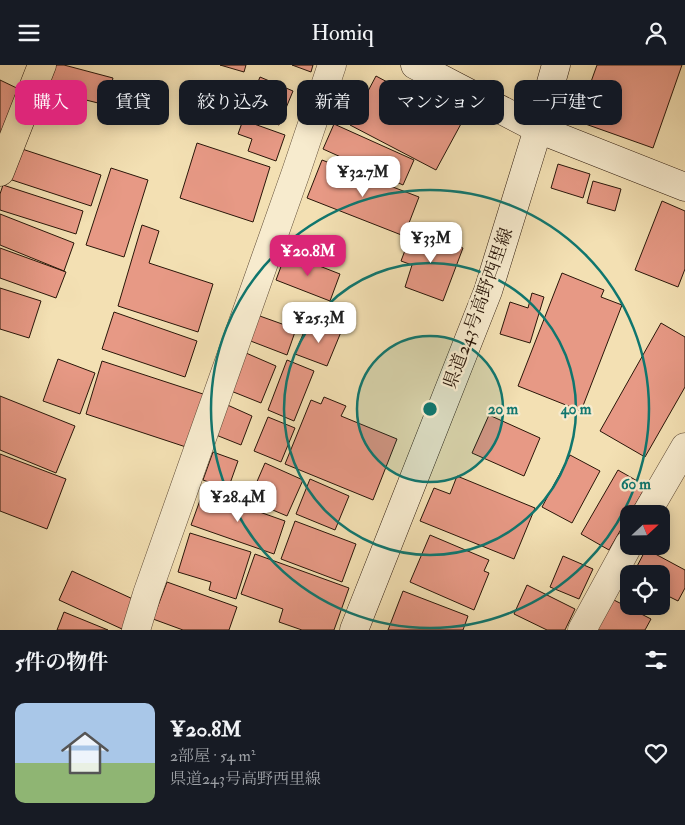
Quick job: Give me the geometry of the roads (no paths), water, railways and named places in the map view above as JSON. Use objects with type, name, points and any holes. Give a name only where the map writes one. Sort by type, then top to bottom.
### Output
[{"type":"main road","points":[[0,172],[42,65]]},
{"type":"street","points":[[136,630],[332,65]]},
{"type":"street","points":[[415,65],[538,129],[685,187]]},
{"type":"street","name":"県道243号高野西里線","points":[[354,630],[488,291],[556,65]]},
{"type":"street","points":[[651,505],[685,447]]},
{"type":"street","points":[[582,630],[623,555]]}]
